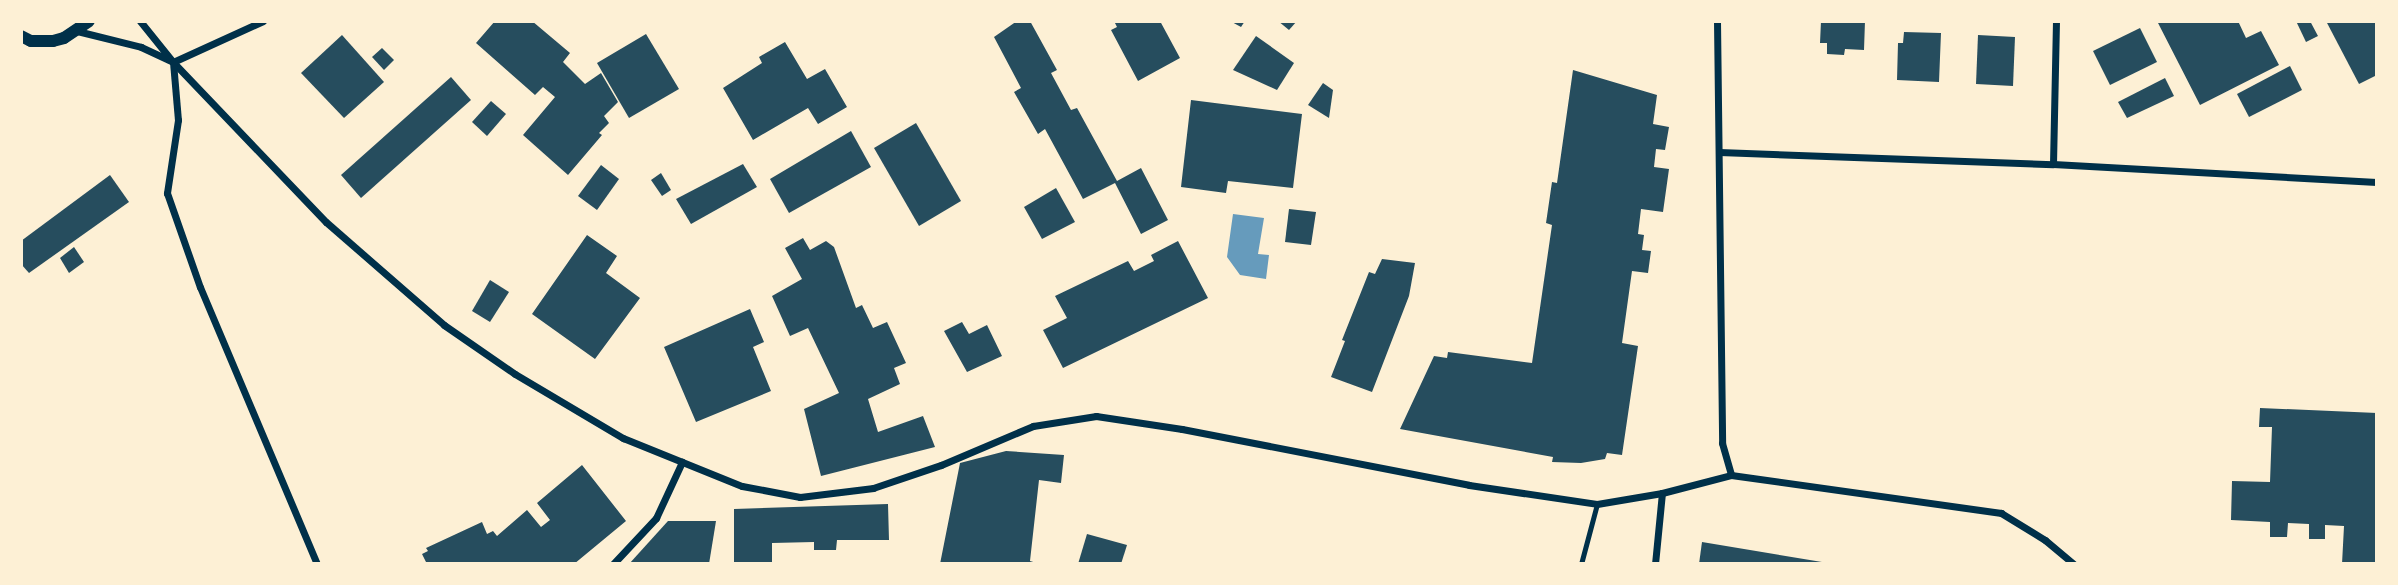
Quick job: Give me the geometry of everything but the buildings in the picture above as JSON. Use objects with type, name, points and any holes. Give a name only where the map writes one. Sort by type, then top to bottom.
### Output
[{"type":"street","points":[[24,42],[53,41],[76,31],[89,21]]},
{"type":"street","points":[[140,21],[173,62],[326,222],[444,325],[515,374],[623,438],[742,486],[800,497],[873,488],[941,465],[1033,426],[1096,416],[1182,429],[1469,485],[1597,504],[1662,493],[1731,475],[2001,513],[2045,540],[2074,564]]},
{"type":"street","points":[[76,31],[141,47],[173,62],[263,21]]},
{"type":"street","points":[[1717,21],[1722,443],[1731,475]]},
{"type":"street","points":[[2053,164],[2056,21]]},
{"type":"street","points":[[173,62],[178,120],[167,193],[200,287],[317,564]]},
{"type":"street","points":[[1719,152],[2053,164],[2377,182]]},
{"type":"street","points":[[613,564],[656,518],[682,462]]},
{"type":"street","points":[[1655,564],[1662,493]]},
{"type":"lane","points":[[1581,564],[1597,504]]},
{"type":"water","points":[[1233,214],[1264,218],[1258,254],[1269,255],[1266,279],[1240,275],[1227,257]]}]
